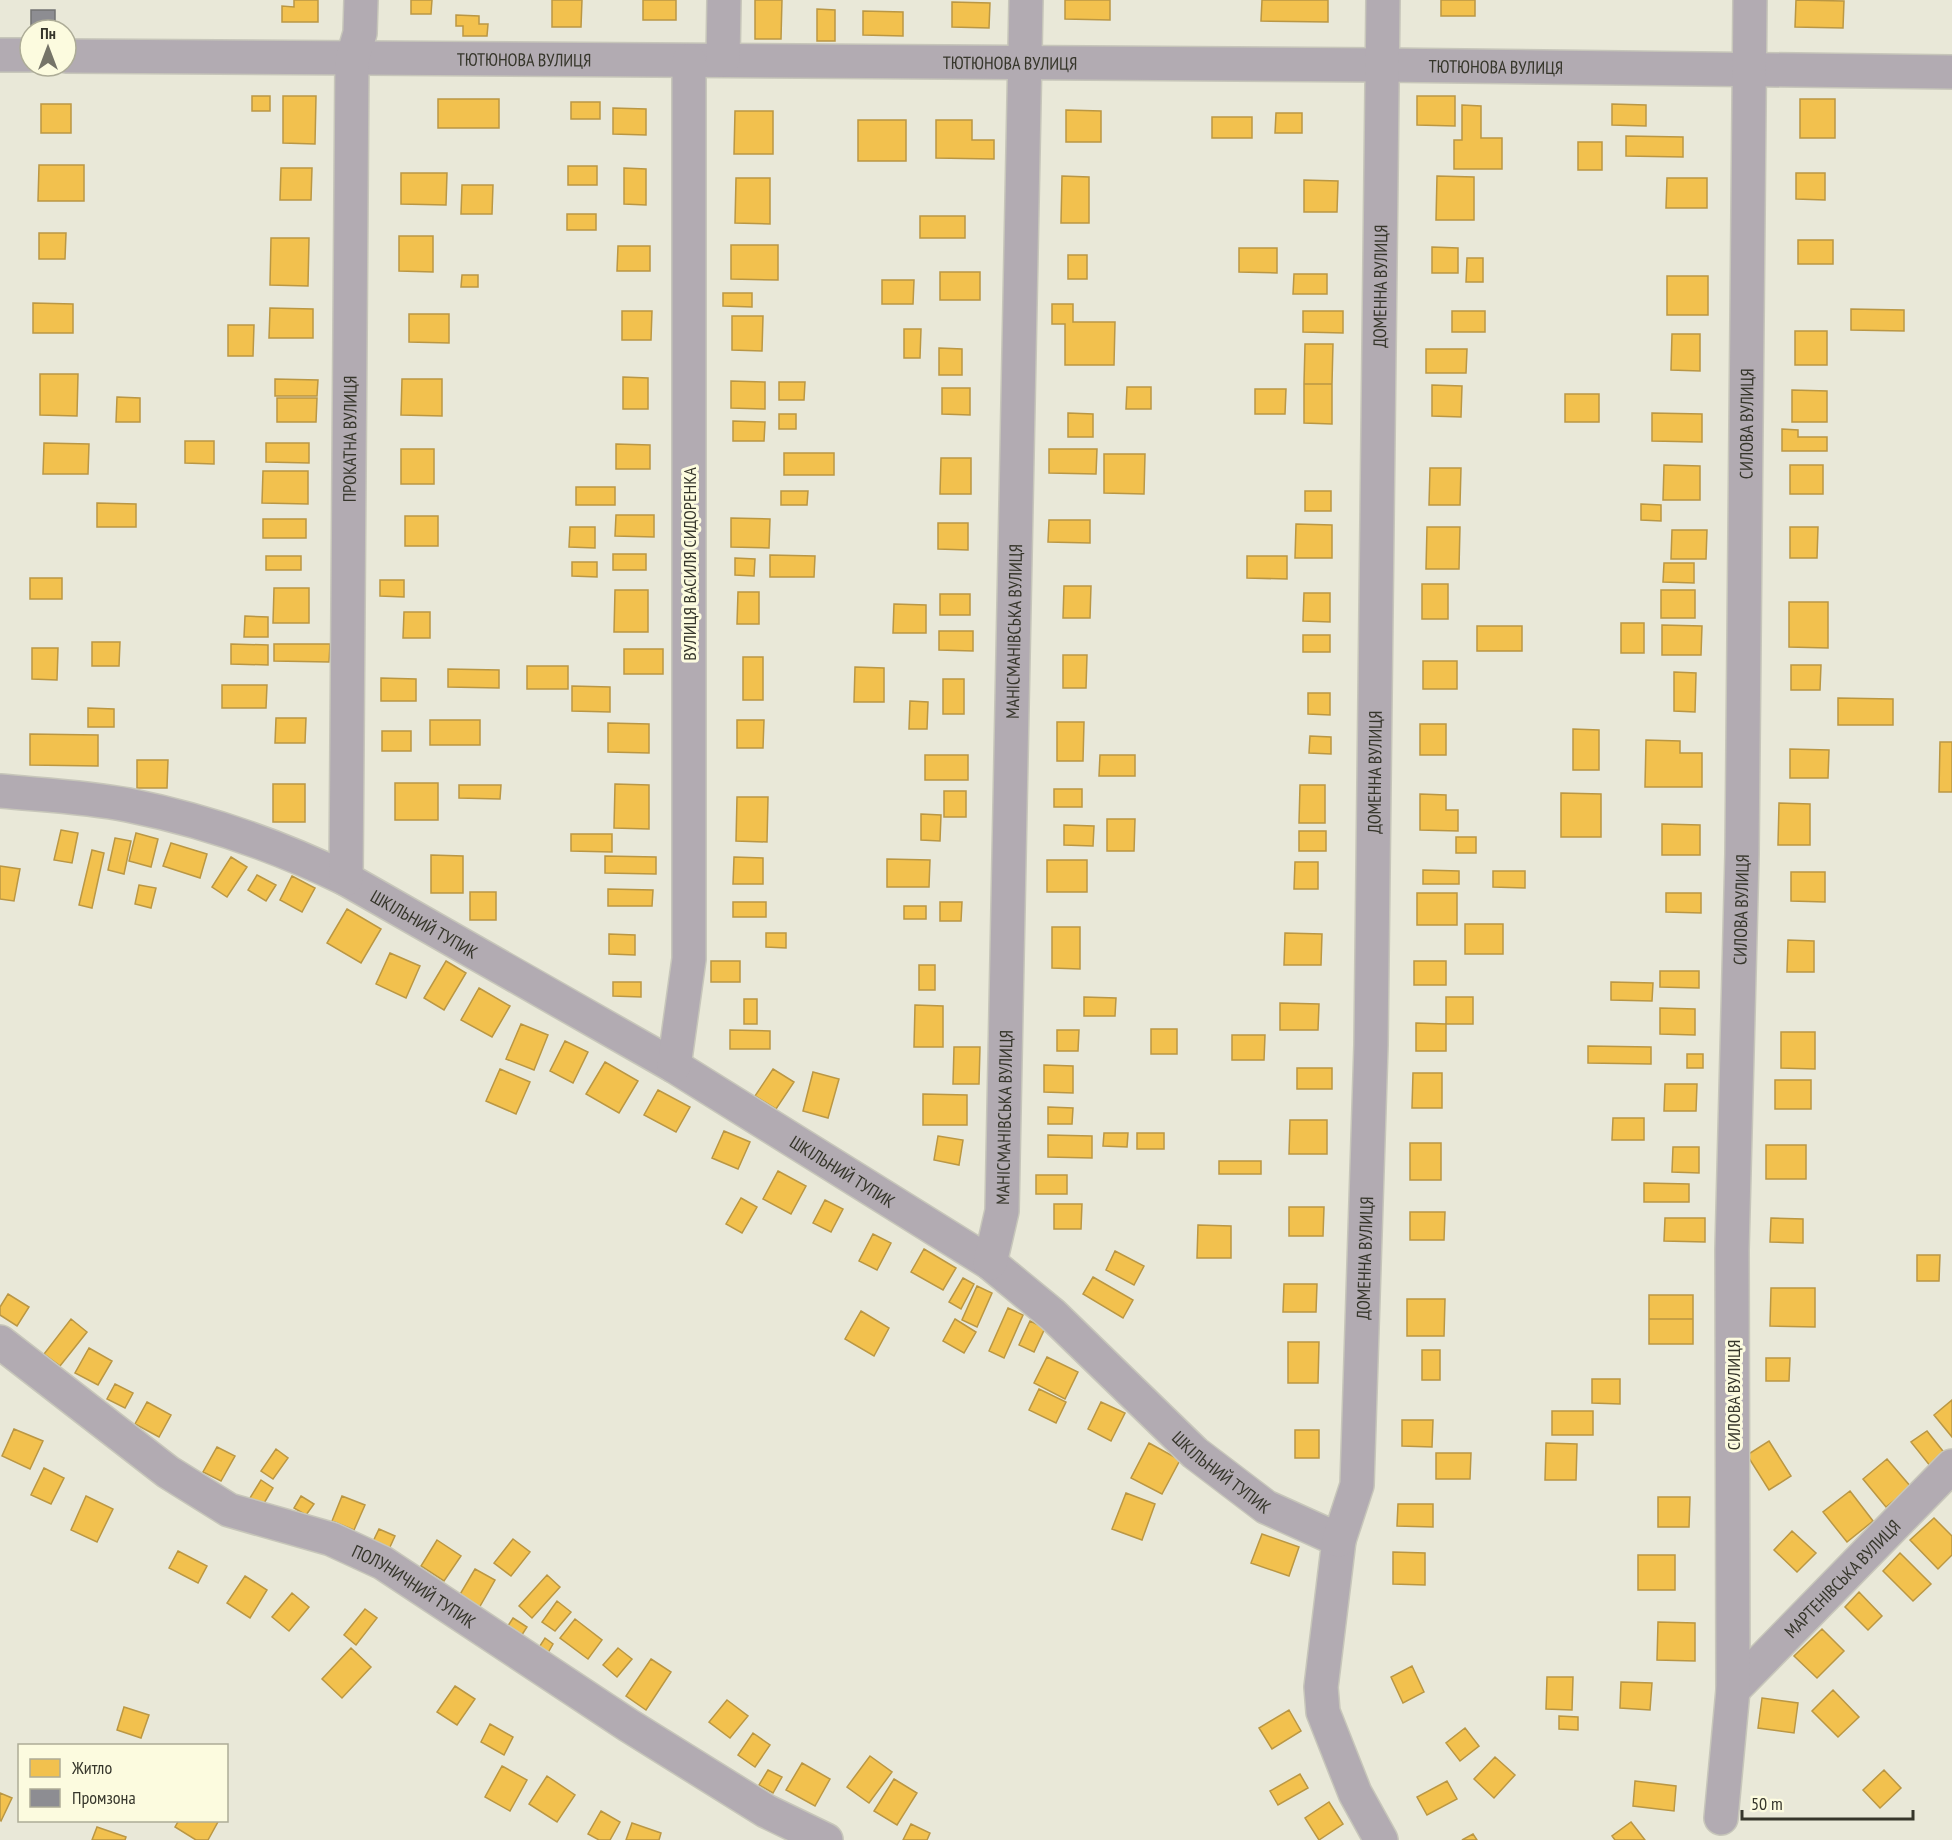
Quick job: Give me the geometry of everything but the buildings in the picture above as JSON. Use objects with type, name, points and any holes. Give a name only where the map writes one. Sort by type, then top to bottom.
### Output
[{"type":"street","name":"ПРОКАТНА ВУЛИЦЯ","points":[[346,879],[352,60],[360,33],[361,0]]},
{"type":"street","points":[[723,60],[724,0]]},
{"type":"street","name":"МАНІСМАНІВСЬКА ВУЛИЦЯ","points":[[990,1263],[1002,1211],[1026,0]]},
{"type":"street","name":"ДОМЕННА ВУЛИЦЯ","points":[[1339,1540],[1357,1485],[1371,1045],[1383,0]]},
{"type":"street","name":"СИЛОВА ВУЛИЦЯ","points":[[1721,1818],[1733,1690],[1732,1250],[1742,854],[1750,0]]},
{"type":"street","points":[[0,55],[18,55]]},
{"type":"street","name":"ТЮТЮНОВА ВУЛИЦЯ","points":[[78,56],[352,60],[1383,65],[1952,72]]},
{"type":"street","name":"ВУЛИЦЯ ВАСИЛЯ СИДОРЕНКА","points":[[674,1066],[689,959],[689,61]]},
{"type":"street","name":"ШКІЛЬНИЙ ТУПИК","points":[[0,791],[128,805],[295,854],[346,879],[674,1066],[990,1263],[1053,1315],[1195,1453],[1266,1507],[1339,1540]]},
{"type":"street","name":"ПОЛУНИЧНИЙ ТУПИК","points":[[0,1342],[168,1472],[229,1510],[331,1539],[382,1563],[638,1731],[766,1811],[826,1840]]},
{"type":"street","name":"МАРТЕНІВСЬКА ВУЛИЦЯ","points":[[1733,1690],[1952,1466]]},
{"type":"street","points":[[1339,1540],[1321,1687],[1323,1712],[1355,1793],[1381,1840]]}]
